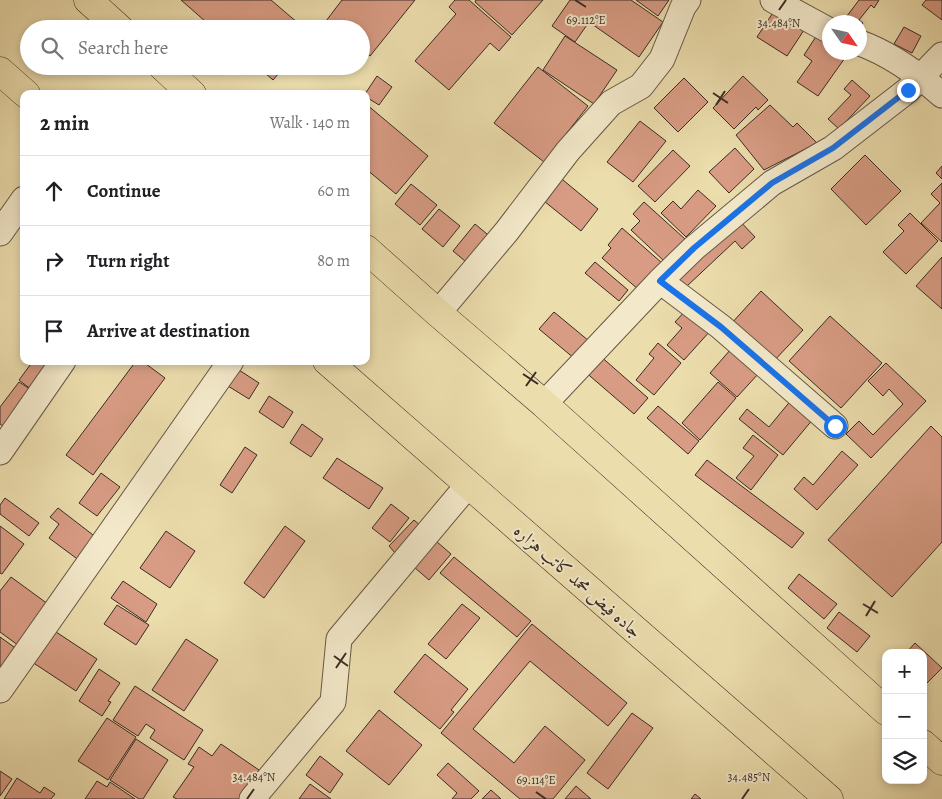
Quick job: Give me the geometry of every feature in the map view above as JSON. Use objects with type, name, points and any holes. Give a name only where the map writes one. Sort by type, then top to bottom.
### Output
[{"type":"main road","points":[[88,0],[110,20]]},
{"type":"main road","points":[[0,71],[21,90]]},
{"type":"main road","points":[[172,75],[188,90]]},
{"type":"main road","points":[[370,253],[544,404],[882,707]]},
{"type":"main road","name":"جاده فیض محمد کاتب هزاره","points":[[332,365],[829,799]]},
{"type":"main road","points":[[927,748],[942,761]]},
{"type":"street","points":[[438,313],[508,231],[568,151],[611,103],[642,86],[662,59],[683,7],[688,0]]},
{"type":"street","points":[[773,0],[822,27]]},
{"type":"street","points":[[867,46],[921,76],[942,96]]},
{"type":"street","points":[[544,404],[660,281],[694,248],[772,183],[833,148],[908,90],[942,55]]},
{"type":"street","points":[[0,233],[20,205]]},
{"type":"street","points":[[660,281],[721,327],[835,426]]},
{"type":"street","points":[[0,452],[60,365]]},
{"type":"street","points":[[0,690],[228,365]]},
{"type":"street","points":[[252,799],[333,702],[339,639],[468,485]]},
{"type":"building","points":[[181,0],[271,0],[294,20],[204,20]]},
{"type":"building","points":[[342,0],[415,0],[370,56],[370,20],[327,20]]},
{"type":"building","points":[[455,0],[469,0],[511,37],[499,51],[490,43],[449,90],[415,61],[456,14],[449,7]]},
{"type":"building","points":[[476,0],[543,0],[512,35],[475,2]]},
{"type":"building","points":[[570,0],[631,0],[663,22],[639,57],[589,22],[575,42],[552,26]]},
{"type":"building","points":[[636,0],[669,0],[658,16]]},
{"type":"building","points":[[859,0],[879,0],[874,8],[871,5],[863,15],[848,15]]},
{"type":"building","points":[[926,0],[942,0],[942,20],[922,5]]},
{"type":"building","points":[[776,8],[806,27],[787,56],[757,37]]},
{"type":"building","points":[[904,27],[921,36],[912,53],[894,44]]},
{"type":"building","points":[[817,35],[822,38],[822,60],[843,60],[818,96],[797,82],[812,61],[804,55]]},
{"type":"building","points":[[565,36],[617,70],[594,104],[543,70]]},
{"type":"building","points":[[538,67],[588,106],[544,162],[494,123]]},
{"type":"building","points":[[267,75],[277,75],[273,80]]},
{"type":"building","points":[[377,76],[392,87],[379,105],[370,99],[370,90],[368,90]]},
{"type":"building","points":[[743,76],[768,100],[758,110],[756,107],[734,129],[713,108]]},
{"type":"building","points":[[684,78],[708,102],[678,132],[654,108]]},
{"type":"building","points":[[852,80],[870,96],[839,129],[828,119],[851,95],[844,89]]},
{"type":"building","points":[[770,105],[793,127],[797,123],[817,143],[764,170],[736,135]]},
{"type":"building","points":[[370,107],[428,156],[396,194],[370,172]]},
{"type":"building","points":[[640,121],[666,141],[633,182],[607,162]]},
{"type":"building","points":[[735,148],[754,169],[729,193],[709,172]]},
{"type":"building","points":[[673,150],[690,166],[655,202],[638,186]]},
{"type":"building","points":[[865,155],[901,191],[866,225],[831,189]]},
{"type":"building","points":[[942,166],[942,179],[936,173]]},
{"type":"building","points":[[557,175],[598,209],[581,231],[539,197]]},
{"type":"building","points":[[942,183],[942,242],[921,223],[940,203],[931,194]]},
{"type":"building","points":[[411,184],[437,205],[420,225],[395,204]]},
{"type":"building","points":[[698,190],[716,206],[686,237],[661,213],[673,201],[681,209]]},
{"type":"building","points":[[644,202],[685,239],[664,261],[631,230],[640,221],[633,214]]},
{"type":"building","points":[[439,209],[460,226],[443,247],[422,229]]},
{"type":"building","points":[[910,213],[938,241],[906,274],[883,252],[904,231],[898,225]]},
{"type":"building","points":[[735,216],[755,237],[742,249],[735,241],[686,287],[673,273]]},
{"type":"building","points":[[475,224],[493,239],[471,266],[453,251]]},
{"type":"building","points":[[622,228],[662,263],[639,290],[602,258],[611,248],[608,245]]},
{"type":"building","points":[[942,257],[942,309],[916,286]]},
{"type":"building","points":[[595,262],[628,290],[619,301],[585,273]]},
{"type":"building","points":[[761,291],[803,330],[772,363],[730,325]]},
{"type":"building","points":[[687,309],[711,330],[684,360],[667,345],[682,328],[675,322]]},
{"type":"building","points":[[554,312],[589,341],[575,359],[539,329]]},
{"type":"building","points":[[830,316],[882,363],[841,408],[789,361]]},
{"type":"building","points":[[658,343],[681,363],[654,395],[636,380],[654,358],[649,354]]},
{"type":"building","points":[[731,349],[759,373],[737,397],[710,373]]},
{"type":"building","points":[[598,354],[648,398],[634,414],[583,370]]},
{"type":"building","points":[[886,363],[926,401],[871,458],[846,434],[859,421],[873,435],[903,404],[889,389],[883,396],[868,381]]},
{"type":"building","points":[[30,365],[51,365],[32,390],[19,380]]},
{"type":"building","points":[[133,365],[147,365],[165,378],[93,475],[66,455]]},
{"type":"building","points":[[239,370],[259,383],[249,399],[228,386]]},
{"type":"building","points":[[19,382],[33,391],[6,428],[0,424],[0,407]]},
{"type":"building","points":[[718,382],[736,398],[700,440],[682,423]]},
{"type":"building","points":[[269,396],[293,412],[283,428],[259,412]]},
{"type":"building","points":[[792,399],[814,418],[783,455],[739,419],[747,409],[769,427]]},
{"type":"building","points":[[658,406],[699,441],[688,454],[647,418]]},
{"type":"building","points":[[302,424],[323,439],[311,457],[290,443]]},
{"type":"building","points":[[931,426],[942,437],[942,542],[892,597],[828,540]]},
{"type":"building","points":[[753,435],[778,455],[751,490],[736,478],[754,456],[743,448]]},
{"type":"building","points":[[245,447],[257,455],[232,493],[220,485]]},
{"type":"building","points":[[842,451],[858,465],[817,510],[794,489],[804,477],[813,485]]},
{"type":"building","points":[[337,458],[383,488],[369,509],[323,478]]},
{"type":"building","points":[[707,460],[804,533],[792,548],[695,475]]},
{"type":"building","points":[[101,473],[120,487],[97,516],[79,503]]},
{"type":"building","points":[[5,498],[39,523],[29,536],[0,514],[0,505]]},
{"type":"building","points":[[391,504],[409,518],[390,542],[372,528]]},
{"type":"building","points":[[58,508],[97,538],[80,561],[49,538],[59,524],[50,517]]},
{"type":"building","points":[[414,520],[422,527],[396,554],[389,546]]},
{"type":"building","points":[[0,526],[24,544],[2,574],[0,573]]},
{"type":"building","points":[[285,526],[305,541],[264,598],[244,583]]},
{"type":"building","points":[[166,531],[195,551],[170,588],[140,568]]},
{"type":"building","points":[[436,541],[451,554],[429,580],[414,567]]},
{"type":"building","points":[[454,557],[531,621],[517,637],[440,573]]},
{"type":"building","points":[[799,574],[837,604],[824,619],[788,588]]},
{"type":"building","points":[[11,577],[52,607],[22,648],[0,632],[0,591]]},
{"type":"building","points":[[123,581],[157,604],[146,622],[111,598]]},
{"type":"building","points":[[462,604],[480,618],[446,659],[428,644]]},
{"type":"building","points":[[117,605],[149,625],[136,645],[104,624]]},
{"type":"building","points":[[839,612],[870,636],[857,652],[827,628]]},
{"type":"building","points":[[532,624],[627,703],[608,726],[530,661],[473,729],[514,763],[545,726],[585,760],[553,799],[520,799],[441,733]]},
{"type":"building","points":[[50,628],[97,659],[76,691],[29,660]]},
{"type":"building","points":[[0,637],[21,652],[0,680]]},
{"type":"building","points":[[186,639],[218,660],[184,711],[152,690]]},
{"type":"building","points":[[915,643],[921,649],[910,649]]},
{"type":"building","points":[[425,654],[468,689],[451,710],[454,712],[440,729],[394,692]]},
{"type":"building","points":[[927,654],[942,668],[927,683]]},
{"type":"building","points":[[99,669],[120,683],[108,701],[111,702],[102,716],[79,701]]},
{"type":"building","points":[[135,686],[203,730],[184,760],[150,738],[155,730],[146,724],[138,736],[113,720]]},
{"type":"building","points":[[379,710],[422,745],[389,785],[346,751]]},
{"type":"building","points":[[632,713],[653,728],[608,789],[587,773]]},
{"type":"building","points":[[107,718],[136,737],[108,780],[78,761]]},
{"type":"building","points":[[136,739],[168,760],[143,799],[139,799],[110,780]]},
{"type":"building","points":[[221,744],[259,770],[239,799],[177,799],[173,797],[194,767],[188,764],[199,747],[212,756]]},
{"type":"building","points":[[320,756],[343,774],[330,793],[306,775]]},
{"type":"building","points":[[448,763],[479,791],[471,799],[452,799],[457,793],[437,775]]},
{"type":"building","points":[[0,771],[12,779],[0,796]]},
{"type":"building","points":[[17,778],[40,793],[44,787],[55,794],[51,799],[4,799]]},
{"type":"building","points":[[97,781],[107,787],[110,782],[135,799],[85,799]]},
{"type":"building","points":[[310,784],[331,799],[299,799]]},
{"type":"building","points":[[576,786],[591,799],[565,799]]},
{"type":"building","points":[[491,790],[501,799],[482,799]]},
{"type":"building","points":[[695,794],[701,799],[691,799]]},
{"type":"route","points":[[835,426],[721,327],[660,281],[694,248],[772,183],[833,148],[908,90]]}]
